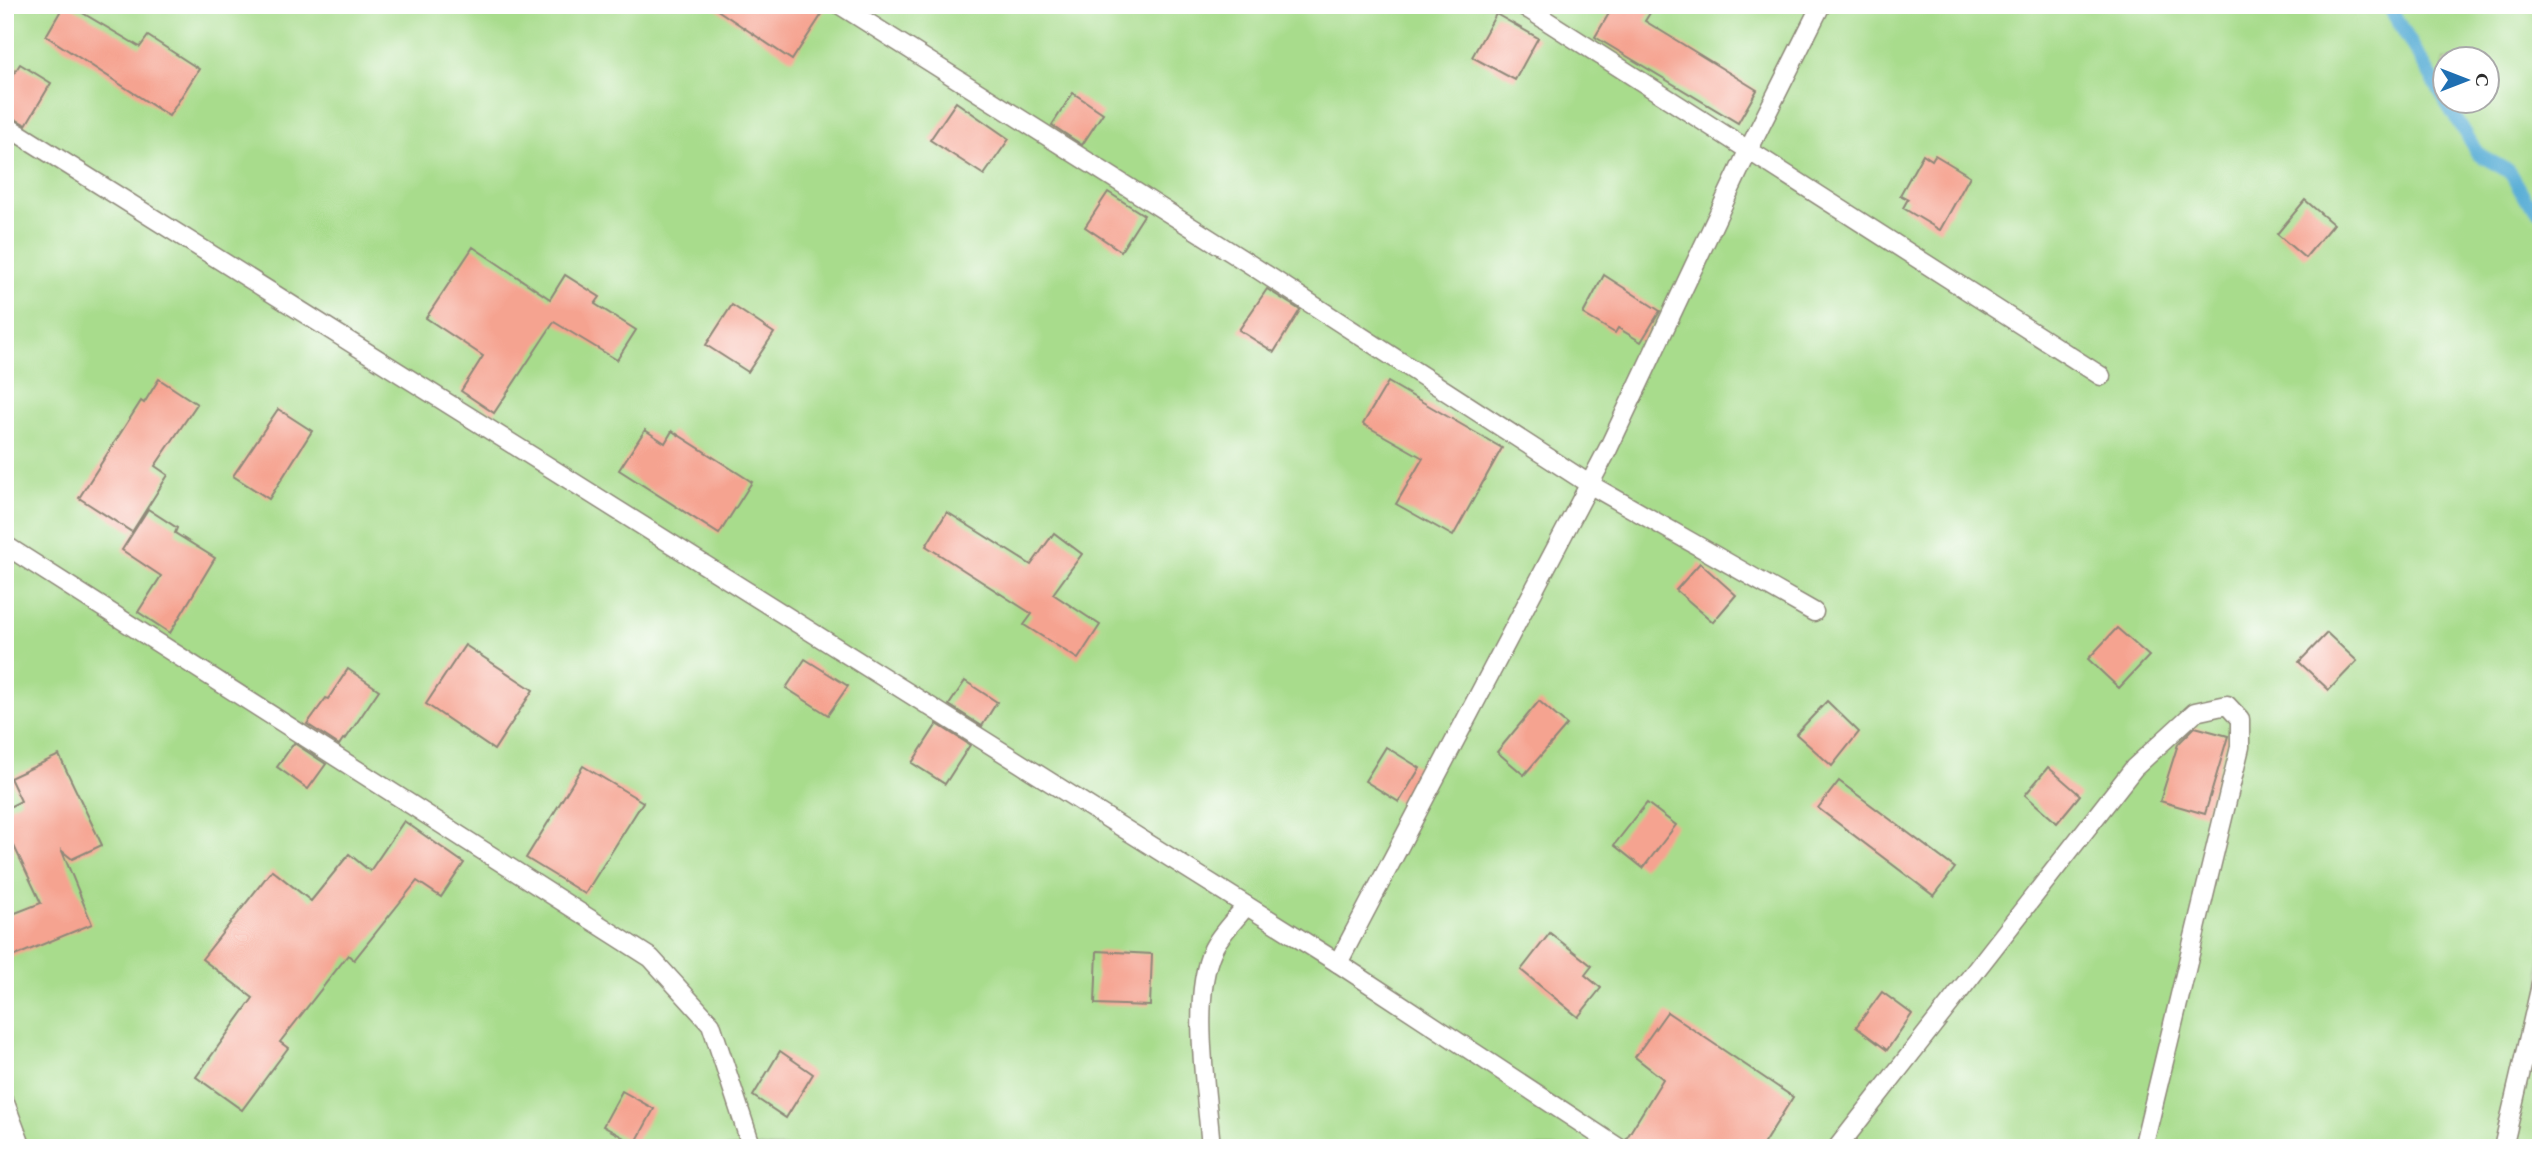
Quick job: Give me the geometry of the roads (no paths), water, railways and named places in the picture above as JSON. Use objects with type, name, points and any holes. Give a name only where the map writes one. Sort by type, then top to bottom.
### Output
[{"type":"lane","points":[[840,5],[1248,263],[1590,484],[1814,612]]},
{"type":"lane","points":[[1522,5],[2101,376]]},
{"type":"lane","points":[[1338,963],[1590,484],[1749,149],[1821,5]]},
{"type":"lane","points":[[5,125],[1338,963],[1619,1148]]},
{"type":"lane","points":[[5,545],[651,958],[711,1024],[751,1148]]},
{"type":"lane","points":[[1837,1148],[2134,768],[2195,712],[2227,705],[2240,719],[2240,747],[2143,1148]]},
{"type":"lane","points":[[1211,1148],[1201,1017],[1202,990],[1213,947],[1246,906]]},
{"type":"lane","points":[[2503,1148],[2541,985]]},
{"type":"lane","points":[[5,1103],[22,1148]]},
{"type":"waterway","points":[[2388,5],[2430,75]]},
{"type":"waterway","points":[[2455,116],[2478,154],[2510,172],[2526,200],[2541,212]]}]
